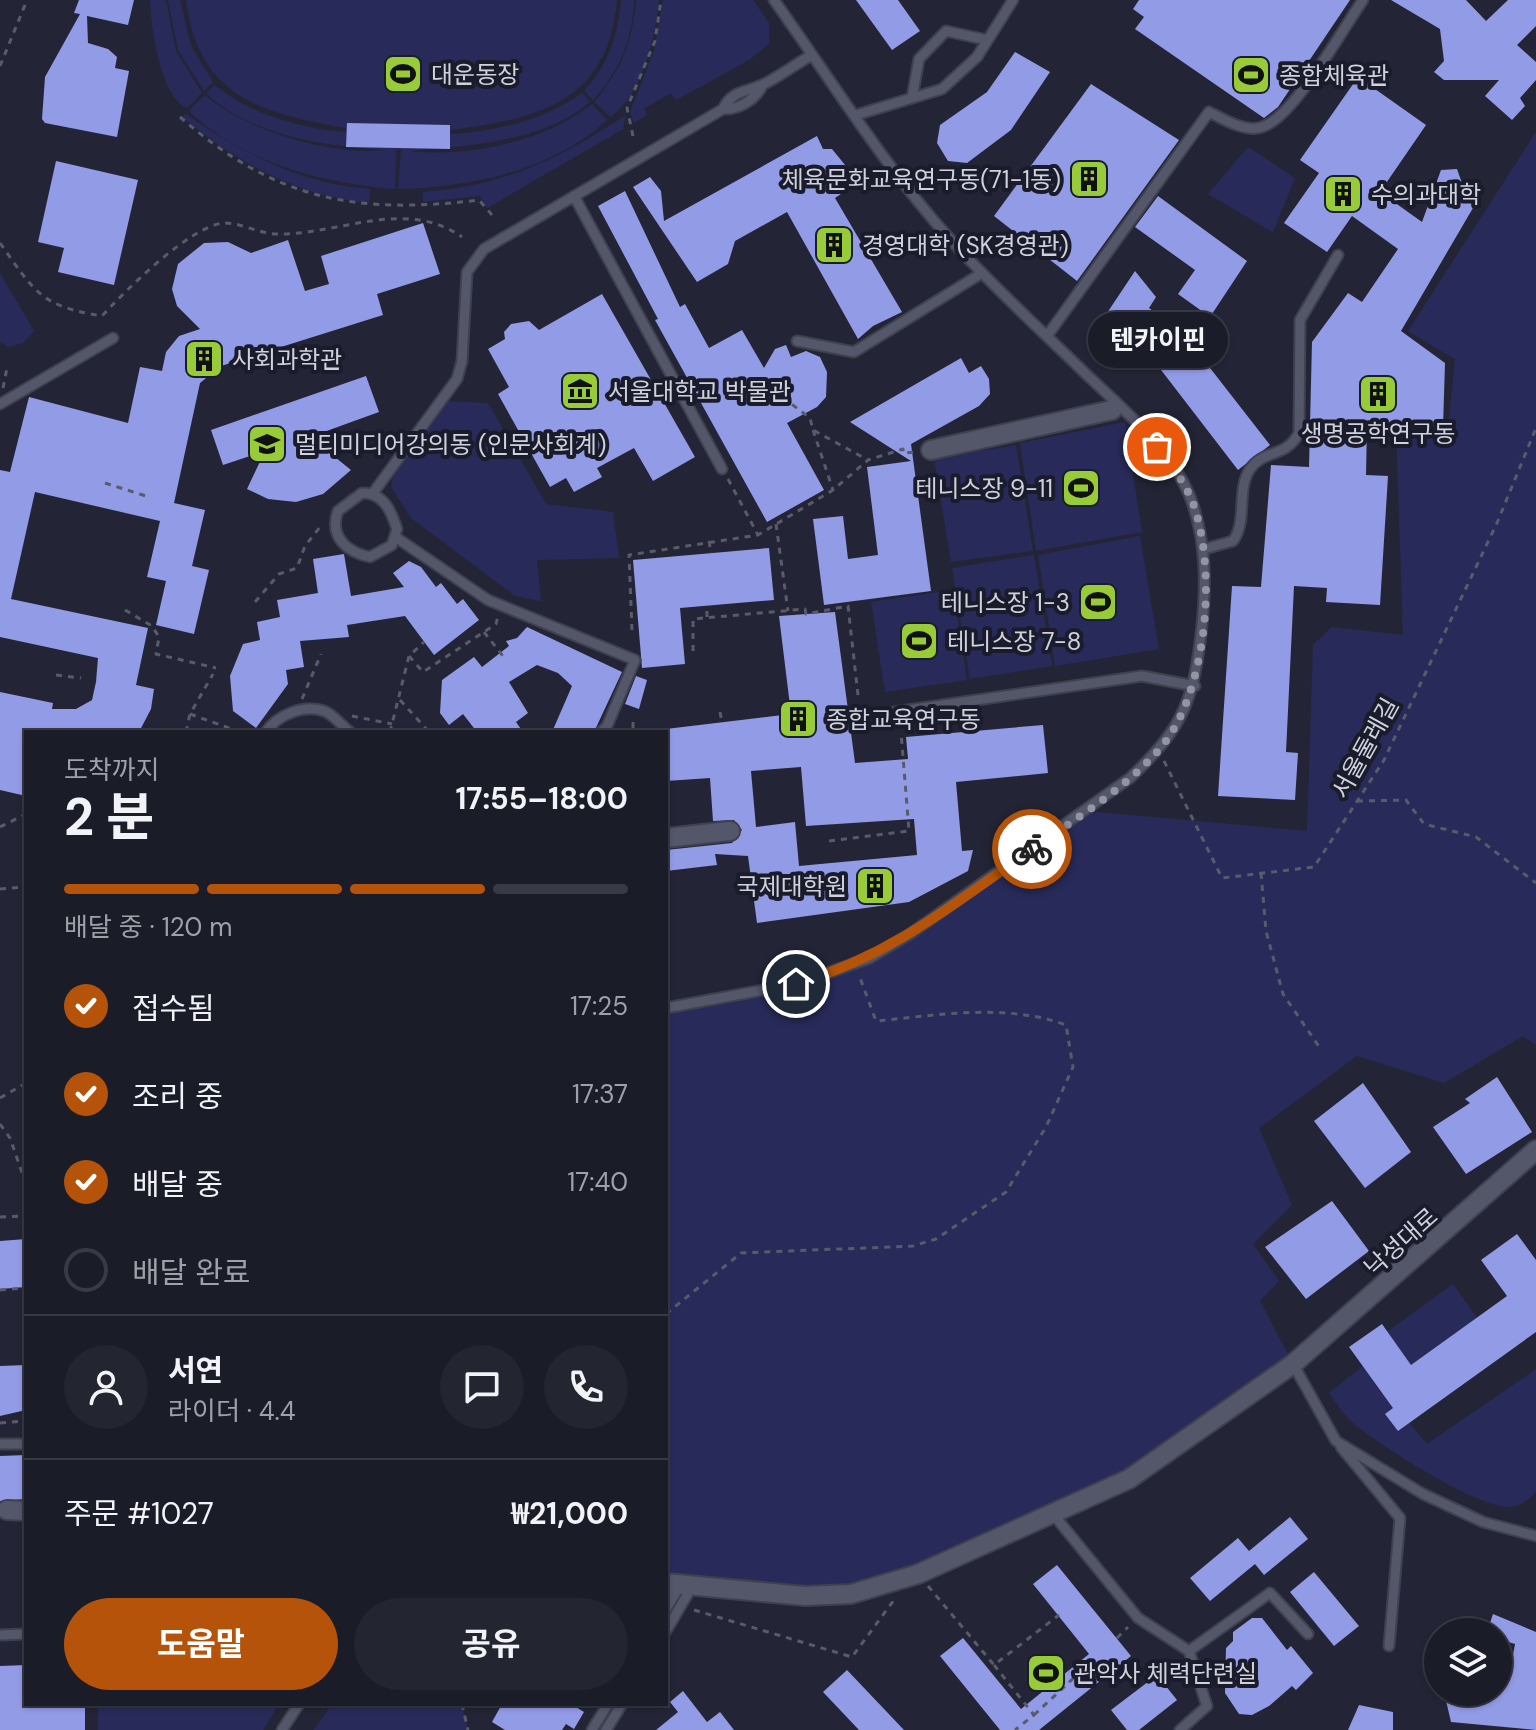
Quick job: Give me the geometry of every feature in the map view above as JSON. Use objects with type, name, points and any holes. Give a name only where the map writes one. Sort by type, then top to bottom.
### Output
[{"type":"street","points":[[931,450],[1112,410]]},
{"type":"street","points":[[668,838],[730,831]]},
{"type":"street","points":[[7,1510],[24,1511]]},
{"type":"street","points":[[680,1584],[805,1596]]},
{"type":"lane","points":[[668,1008],[796,984],[856,964],[910,934],[1130,778],[1159,751],[1180,722],[1195,686],[1205,594],[1204,549],[1193,503],[1174,468],[1141,427],[982,273],[937,224],[774,0]]},
{"type":"lane","points":[[856,115],[942,89],[977,57],[1013,0]]},
{"type":"lane","points":[[1047,336],[1209,112],[1236,125],[1259,129],[1284,116],[1363,0]]},
{"type":"lane","points":[[912,98],[919,59],[946,31],[987,40]]},
{"type":"lane","points":[[397,538],[386,551],[370,557],[352,551],[338,538],[338,511],[354,496],[373,493],[457,379],[462,361],[467,272],[473,259],[484,249],[723,109],[727,99],[752,85],[762,86],[812,55]]},
{"type":"lane","points":[[574,196],[722,469]]},
{"type":"lane","points":[[1204,549],[1233,541],[1240,532],[1245,478],[1252,466],[1292,446],[1299,433],[1300,320],[1338,255]]},
{"type":"lane","points":[[797,341],[854,352],[982,273]]},
{"type":"lane","points":[[0,404],[113,338]]},
{"type":"lane","points":[[373,493],[388,509],[397,538],[501,606],[635,660],[603,730]]},
{"type":"lane","points":[[894,712],[1142,676],[1195,686]]},
{"type":"lane","points":[[267,730],[271,724],[297,709],[325,711],[348,730]]},
{"type":"lane","name":"낙성대로","points":[[805,1596],[851,1594],[918,1574],[1129,1479],[1293,1364],[1536,1150]]},
{"type":"lane","points":[[1293,1364],[1336,1441],[1400,1518],[1389,1646]]},
{"type":"lane","points":[[1336,1441],[1423,1494],[1483,1522],[1535,1534]]},
{"type":"lane","points":[[0,1444],[24,1444]]},
{"type":"lane","points":[[1053,1514],[1138,1618],[1189,1651],[1207,1706],[1180,1730]]},
{"type":"lane","points":[[668,1628],[681,1606],[680,1584]]},
{"type":"lane","points":[[668,1605],[680,1584]]},
{"type":"lane","points":[[1189,1651],[1270,1593],[1308,1634]]},
{"type":"lane","points":[[0,1635],[24,1634]]},
{"type":"lane","points":[[282,1730],[298,1706]]},
{"type":"lane","points":[[592,1730],[607,1706]]},
{"type":"lane","points":[[606,1730],[621,1706]]},
{"type":"path","points":[[0,66],[27,0]]},
{"type":"path","points":[[633,136],[627,108],[655,41],[661,0]]},
{"type":"path","points":[[180,117],[227,156],[298,190],[348,202],[386,206],[424,207],[479,200],[492,215]]},
{"type":"path","points":[[0,243],[34,290],[65,310],[102,316],[130,286],[186,240],[222,223],[276,234],[410,218],[434,220],[462,237]]},
{"type":"path","points":[[3,388],[7,368]]},
{"type":"path","points":[[773,390],[810,418],[833,490]]},
{"type":"path","name":"서울둘레길","points":[[1159,751],[1222,878],[1314,867],[1391,746],[1497,523],[1536,428]]},
{"type":"path","points":[[813,430],[868,460]]},
{"type":"path","points":[[632,630],[629,555],[758,535],[833,490],[868,460],[903,449],[903,453],[931,450]]},
{"type":"path","points":[[722,469],[758,535]]},
{"type":"path","points":[[105,483],[149,497]]},
{"type":"path","points":[[776,524],[788,611]]},
{"type":"path","points":[[255,602],[279,574],[297,568],[305,546],[320,527]]},
{"type":"path","points":[[709,541],[711,553]]},
{"type":"path","points":[[409,656],[423,672],[496,624],[501,606]]},
{"type":"path","points":[[707,606],[707,617]]},
{"type":"path","points":[[693,651],[693,619],[805,609],[806,614],[848,606],[858,695]]},
{"type":"path","points":[[125,610],[152,626],[159,637],[156,654],[216,668]]},
{"type":"path","points":[[484,632],[506,660]]},
{"type":"path","points":[[390,730],[409,656],[424,642]]},
{"type":"path","points":[[297,709],[321,654]]},
{"type":"path","points":[[186,730],[190,714],[213,674]]},
{"type":"path","points":[[56,675],[81,678]]},
{"type":"path","points":[[400,700],[427,730]]},
{"type":"path","points":[[325,711],[392,724]]},
{"type":"path","points":[[720,712],[722,722]]},
{"type":"path","points":[[190,714],[234,730]]},
{"type":"path","points":[[633,722],[633,730]]},
{"type":"path","points":[[829,841],[909,831],[901,732]]},
{"type":"path","points":[[1357,801],[1406,800],[1424,824],[1476,837],[1536,883]]},
{"type":"path","points":[[0,827],[24,815]]},
{"type":"path","points":[[1261,873],[1266,931],[1283,994],[1320,1048]]},
{"type":"path","points":[[0,889],[24,887]]},
{"type":"path","points":[[668,1312],[741,1253],[913,1246],[936,1239],[1006,1192],[1046,1127],[1073,1067],[1066,1025],[1036,1014],[960,1013],[876,1021],[856,964]]},
{"type":"path","points":[[0,1098],[24,1084]]},
{"type":"path","points":[[0,1124],[10,1138],[24,1178]]},
{"type":"path","points":[[0,1217],[24,1216]]},
{"type":"path","points":[[0,1290],[24,1288]]},
{"type":"path","points":[[0,1423],[24,1421]]},
{"type":"path","points":[[918,1574],[1034,1715]]},
{"type":"path","points":[[681,1606],[852,1657],[896,1597]]},
{"type":"path","points":[[994,1665],[1059,1615]]},
{"type":"path","points":[[1117,1638],[1138,1618]]},
{"type":"path","points":[[1015,1730],[1094,1659]]},
{"type":"path","points":[[462,1706],[468,1730]]},
{"type":"shaded area","points":[[150,0],[166,0],[176,51],[202,93],[187,108],[178,101],[164,75],[155,43]]},
{"type":"shaded area","points":[[168,0],[180,0],[191,46],[213,82],[204,91],[178,50]]},
{"type":"shaded area","name":"대운동장","points":[[186,0],[617,0],[611,35],[600,62],[584,83],[564,99],[540,111],[451,130],[450,134],[519,123],[552,111],[582,93],[590,102],[571,116],[504,140],[411,151],[458,152],[506,144],[553,128],[592,104],[607,120],[585,138],[536,164],[482,180],[398,189],[401,150],[396,150],[395,189],[347,183],[299,172],[232,143],[199,121],[189,110],[205,95],[222,108],[242,119],[290,138],[340,149],[385,150],[340,146],[291,136],[245,120],[224,108],[206,93],[215,85],[260,112],[312,127],[346,132],[346,128],[261,106],[239,95],[219,79],[204,59],[193,33]]},
{"type":"shaded area","points":[[621,0],[634,0],[631,28],[617,66],[593,100],[584,91],[610,49]]},
{"type":"shaded area","points":[[636,0],[659,0],[654,32],[640,79],[623,106],[611,117],[594,102],[612,79],[624,55]]},
{"type":"shaded area","points":[[663,0],[753,0],[769,23],[769,44],[749,60],[676,100],[671,93],[644,109],[647,115],[634,123],[630,112],[654,51]]},
{"type":"shaded area","points":[[185,114],[272,164],[319,181],[370,189],[369,203],[317,193],[269,174],[203,134],[182,117]]},
{"type":"shaded area","points":[[626,115],[623,129],[487,208],[480,196],[423,202],[423,192],[478,184],[530,168],[579,144]]},
{"type":"shaded area","points":[[1536,132],[1536,1045],[1523,1036],[1444,1083],[1357,1056],[1259,1128],[1292,1205],[1253,1244],[1279,1281],[1260,1301],[1293,1364],[1168,1455],[851,1594],[668,1583],[668,1008],[796,984],[870,958],[1085,811],[1307,831],[1313,645],[1332,627],[1403,635],[1396,428],[1448,428],[1455,359],[1408,331]]},
{"type":"shaded area","points":[[1248,147],[1295,178],[1273,232],[1208,194]]},
{"type":"shaded area","points":[[0,273],[34,331],[23,343],[8,347],[0,342]]},
{"type":"shaded area","points":[[446,401],[488,403],[546,504],[613,512],[619,558],[537,560],[541,601],[515,596],[411,518],[391,487],[393,476]]},
{"type":"shaded area","name":"테니스장 9-11","points":[[1125,422],[1142,532],[1036,551],[1020,443]]},
{"type":"shaded area","points":[[1016,445],[1033,551],[951,562],[934,458]]},
{"type":"shaded area","name":"테니스장 1-3","points":[[1140,536],[1159,649],[1055,666],[1038,555]]},
{"type":"shaded area","points":[[1034,555],[1052,666],[970,679],[952,568]]},
{"type":"shaded area","name":"테니스장 7-8","points":[[953,590],[967,680],[885,692],[871,602]]},
{"type":"shaded area","points":[[1453,1284],[1477,1318],[1411,1365],[1387,1332]]},
{"type":"shaded area","points":[[1363,1366],[1427,1444],[1536,1369],[1536,1491],[1518,1505],[1495,1505],[1429,1474],[1365,1432],[1349,1419],[1329,1393]]},
{"type":"shaded area","points":[[98,1706],[278,1706],[263,1730],[98,1730]]},
{"type":"shaded area","points":[[331,1706],[462,1706],[468,1730],[314,1730]]},
{"type":"building","points":[[79,0],[134,0],[128,25],[87,16],[88,43],[108,49],[117,57],[115,68],[129,71],[117,137],[45,123],[42,119],[45,77],[80,14],[74,13]]},
{"type":"building","points":[[856,0],[898,0],[920,31],[892,50]]},
{"type":"building","name":"종합체육관","points":[[1139,0],[1350,0],[1278,107],[1264,118],[1135,29],[1144,17],[1133,9]]},
{"type":"building","points":[[1391,0],[1466,0],[1486,21],[1508,0],[1536,0],[1536,26],[1517,45],[1536,62],[1536,80],[1520,98],[1525,106],[1512,120],[1485,96],[1499,80],[1444,80],[1434,72],[1444,61],[1440,29]]},
{"type":"building","points":[[1015,52],[1050,72],[1011,130],[967,163],[948,161],[937,143],[940,125],[987,92]]},
{"type":"building","points":[[1358,77],[1426,125],[1380,192],[1422,222],[1441,170],[1457,169],[1463,186],[1480,196],[1401,331],[1445,363],[1443,427],[1367,425],[1366,475],[1388,476],[1380,605],[1326,602],[1327,588],[1294,586],[1286,752],[1298,753],[1295,800],[1218,796],[1232,586],[1261,587],[1271,465],[1309,467],[1312,342],[1348,293],[1362,302],[1398,249],[1352,216],[1327,252],[1284,223],[1319,173],[1300,160]]},
{"type":"building","name":"체육문화교육연구동(71-1동)","points":[[1091,84],[1179,140],[1077,281],[994,216]]},
{"type":"building","points":[[347,123],[450,125],[450,149],[346,147]]},
{"type":"building","name":"경영대학 (SK경영관)","points":[[817,136],[823,149],[832,149],[859,182],[835,198],[902,312],[873,326],[858,339],[787,212],[735,241],[728,264],[697,282],[633,187],[650,177],[661,191],[664,221]]},
{"type":"building","points":[[56,161],[138,180],[114,285],[58,272],[64,248],[38,242]]},
{"type":"building","points":[[625,191],[680,307],[685,304],[709,348],[742,330],[764,368],[775,349],[786,345],[791,357],[806,351],[820,357],[827,372],[826,397],[817,407],[787,423],[824,490],[767,522],[655,320],[658,319],[598,206]]},
{"type":"building","points":[[1158,196],[1247,261],[1210,317],[1178,294],[1195,270],[1135,227]]},
{"type":"building","points":[[423,223],[440,274],[377,294],[383,315],[221,366],[200,383],[174,503],[205,510],[192,566],[209,570],[194,634],[156,625],[166,581],[147,577],[160,521],[35,492],[11,599],[148,628],[136,685],[154,689],[151,709],[140,730],[24,730],[24,796],[0,790],[0,692],[53,703],[52,709],[76,709],[92,700],[98,658],[0,637],[0,470],[10,472],[29,397],[128,423],[140,367],[162,371],[166,352],[179,336],[200,329],[177,306],[172,289],[178,264],[204,243],[228,242],[251,253],[288,240],[305,291],[329,284],[321,256]]},
{"type":"building","points":[[1135,271],[1156,297],[1149,308],[1182,332],[1270,445],[1238,470],[1158,366],[1160,363],[1101,322]]},
{"type":"building","name":"서울대학교 박물관","points":[[602,294],[695,457],[653,481],[634,448],[597,468],[602,477],[574,492],[566,478],[550,487],[498,394],[509,387],[488,349],[505,339],[504,332],[511,324],[529,321],[539,330]]},
{"type":"building","points":[[961,358],[969,373],[981,366],[989,379],[990,394],[979,406],[911,444],[931,591],[824,605],[813,519],[843,516],[848,559],[878,555],[867,467],[911,461],[850,422]]},
{"type":"building","name":"멀티미디어강의동 (인문사회계)","points":[[366,376],[379,412],[310,437],[351,470],[323,494],[296,502],[268,499],[247,489],[265,451],[223,465],[211,430]]},
{"type":"building","points":[[769,548],[774,600],[680,608],[685,664],[642,668],[633,560]]},
{"type":"building","points":[[344,554],[351,596],[404,587],[393,573],[409,561],[421,567],[436,587],[441,583],[457,604],[463,599],[479,620],[434,655],[405,616],[347,625],[349,637],[300,641],[304,667],[286,670],[288,684],[256,728],[233,711],[230,676],[243,644],[260,640],[257,622],[280,617],[277,600],[318,593],[313,559]]},
{"type":"building","points":[[835,612],[855,763],[908,759],[906,737],[1043,725],[1048,773],[956,782],[962,851],[973,850],[968,871],[909,902],[757,923],[748,856],[715,854],[717,865],[668,871],[668,850],[732,843],[742,830],[734,820],[713,821],[710,778],[668,781],[666,729],[791,714],[779,616]],"holes":[[[801,767],[806,826],[914,819],[917,855],[799,866],[795,822],[756,827],[751,771]]]},
{"type":"building","points":[[527,627],[622,672],[595,730],[553,730],[572,686],[558,673],[537,665],[509,682],[528,713],[516,722],[522,730],[475,730],[463,714],[449,725],[440,713],[442,680],[474,657],[482,667],[509,646],[506,641],[517,638]]},
{"type":"building","points":[[636,676],[647,680],[639,709],[625,704]]},
{"type":"building","points":[[1497,1077],[1532,1132],[1466,1174],[1433,1127],[1470,1103],[1465,1099]]},
{"type":"building","points":[[1363,1083],[1411,1152],[1365,1188],[1314,1121]]},
{"type":"building","points":[[1332,1201],[1369,1251],[1306,1299],[1265,1247]]},
{"type":"building","points":[[1517,1234],[1536,1260],[1536,1332],[1398,1431],[1385,1414],[1393,1408],[1349,1347],[1382,1324],[1411,1365],[1507,1296],[1481,1260]]},
{"type":"building","points":[[24,1239],[24,1287],[0,1289],[0,1241]]},
{"type":"building","points":[[24,1365],[24,1410],[0,1416],[0,1366]]},
{"type":"building","points":[[24,1455],[24,1499],[0,1501],[0,1456]]},
{"type":"building","points":[[1290,1517],[1308,1539],[1264,1575],[1255,1564],[1210,1601],[1190,1578],[1238,1538],[1249,1551]]},
{"type":"building","points":[[1057,1565],[1131,1656],[1039,1730],[1000,1730],[940,1656],[963,1638],[1021,1709],[1089,1654],[1033,1584]]},
{"type":"building","points":[[1314,1572],[1359,1626],[1334,1646],[1290,1592]]},
{"type":"building","points":[[1252,1618],[1262,1618],[1287,1650],[1291,1646],[1313,1673],[1296,1690],[1292,1686],[1269,1706],[1252,1715],[1239,1714],[1225,1693],[1226,1648],[1233,1641],[1233,1632]]},
{"type":"building","points":[[1512,1622],[1536,1632],[1536,1730],[1451,1722],[1447,1706],[1512,1706],[1515,1644],[1512,1643]]},
{"type":"building","points":[[24,1665],[24,1706],[85,1706],[85,1730],[0,1730],[0,1666]]},
{"type":"building","points":[[847,1670],[904,1730],[859,1730],[823,1692]]},
{"type":"building","points":[[1157,1675],[1177,1700],[1139,1730],[1127,1730],[1111,1710]]},
{"type":"building","points":[[683,1691],[707,1722],[720,1712],[734,1730],[656,1730],[678,1712],[670,1702]]},
{"type":"building","points":[[1359,1705],[1393,1712],[1393,1730],[1348,1730]]},
{"type":"building","points":[[501,1706],[574,1706],[584,1712],[574,1729],[566,1724],[562,1730],[505,1730],[492,1722]]},
{"type":"way so far","points":[[1032,849],[1130,778],[1159,751],[1180,722],[1195,686],[1205,594],[1204,549],[1193,503],[1174,468],[1157,447]]},
{"type":"place","name":"대운동장","points":[[403,74]]},
{"type":"place","name":"종합체육관","points":[[1251,75]]},
{"type":"place","name":"체육문화교육연구동(71-1동)","points":[[1089,179]]},
{"type":"place","name":"수의과대학","points":[[1343,194]]},
{"type":"place","name":"경영대학 (SK경영관)","points":[[834,245]]},
{"type":"place","name":"사회과학관","points":[[204,359]]},
{"type":"place","name":"서울대학교 박물관","points":[[580,391]]},
{"type":"place","name":"생명공학연구동","points":[[1378,394]]},
{"type":"place","name":"멀티미디어강의동 (인문사회계)","points":[[267,444]]},
{"type":"place","name":"텐카이핀","points":[[1157,447]]},
{"type":"place","name":"테니스장 9-11","points":[[1081,488]]},
{"type":"place","name":"테니스장 1-3","points":[[1098,602]]},
{"type":"place","name":"테니스장 7-8","points":[[919,641]]},
{"type":"place","name":"종합교육연구동","points":[[798,719]]},
{"type":"place","name":"국제대학원","points":[[875,886]]},
{"type":"place","name":"관악사 체력단련실","points":[[1046,1673]]},
{"type":"route","points":[[796,984],[870,958],[910,934],[1032,849]]}]
